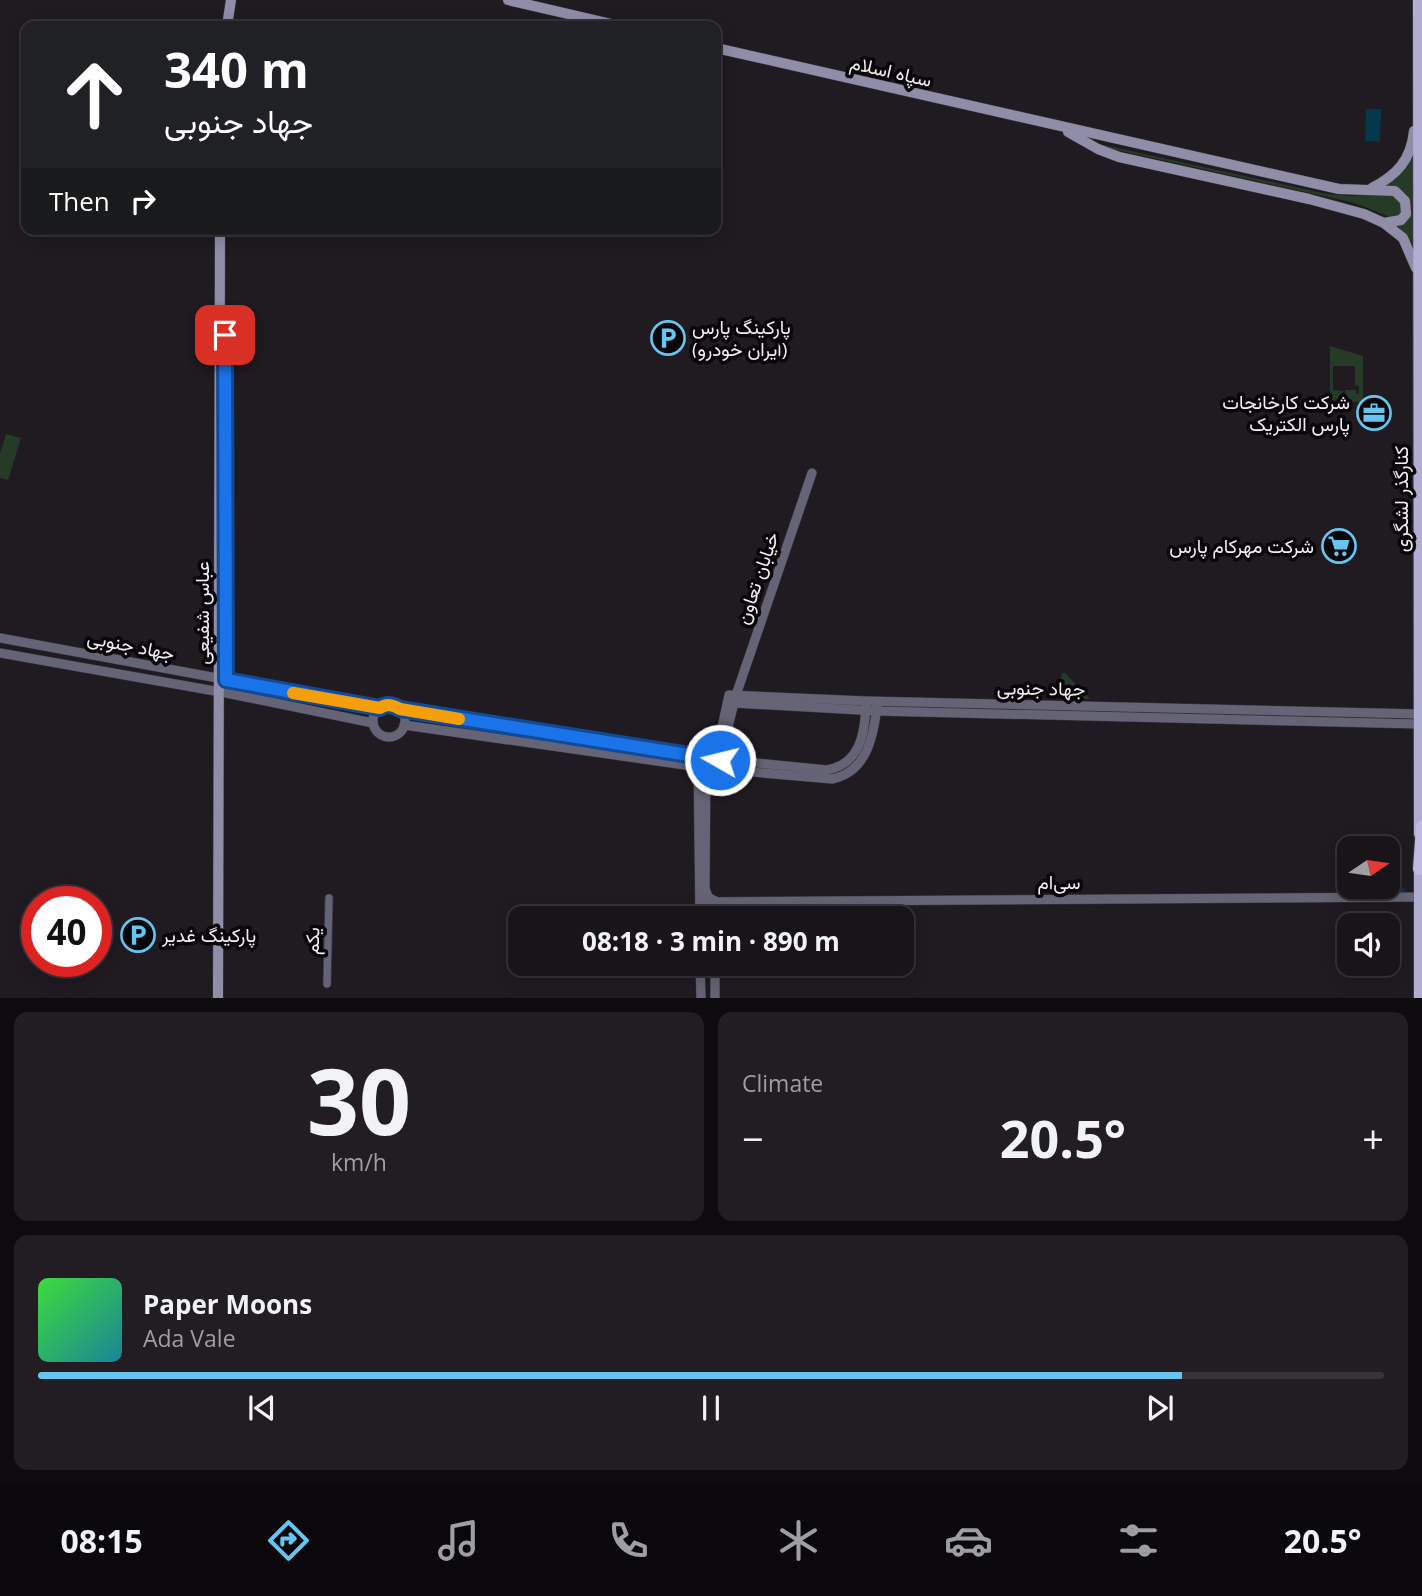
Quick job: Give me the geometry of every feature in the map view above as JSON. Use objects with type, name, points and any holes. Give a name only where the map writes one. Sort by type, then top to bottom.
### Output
[{"type":"highway","points":[[1419,869],[1422,827]]},
{"type":"main road","points":[[226,21],[230,0]]},
{"type":"main road","points":[[508,0],[598,21]]},
{"type":"main road","name":"کنارگذر لشگری","points":[[1418,0],[1419,998]]},
{"type":"main road","name":"سپاه اسلام","points":[[721,49],[1339,189],[1395,191],[1405,201],[1406,214],[1401,220],[1384,223],[1364,214],[1309,199],[1119,157],[1098,149],[1059,126]]},
{"type":"main road","points":[[1366,190],[1392,176],[1406,160],[1413,140],[1418,92]]},
{"type":"main road","points":[[1384,223],[1403,238],[1419,275]]},
{"type":"main road","name":"عباس شفیعی","points":[[222,235],[224,998]]},
{"type":"main road","name":"عباس شفیعی","points":[[218,998],[223,692]]},
{"type":"street","name":"خیابان تعاون","points":[[735,699],[812,473]]},
{"type":"street","name":"جهاد جنوبی","points":[[0,638],[380,708]]},
{"type":"street","name":"جهاد جنوبی","points":[[0,653],[223,692],[373,723]]},
{"type":"street","points":[[699,906],[709,763],[729,695],[735,699]]},
{"type":"street","name":"جهاد جنوبی","points":[[735,699],[866,706],[1419,719]]},
{"type":"street","points":[[400,709],[404,714],[404,725],[397,735],[388,737],[377,731],[373,723],[374,717],[380,708],[388,705],[709,763],[827,770],[841,768],[857,751],[866,706]]},
{"type":"street","points":[[404,725],[832,779],[846,776],[864,757],[877,706]]},
{"type":"street","points":[[709,763],[705,888],[708,897],[715,901],[715,906]]},
{"type":"street","name":"سی‌ام","points":[[699,902],[1419,897]]},
{"type":"street","name":"یکم","points":[[327,984],[329,898]]},
{"type":"street","points":[[700,976],[701,998]]},
{"type":"street","points":[[715,976],[715,998]]},
{"type":"green space","points":[[1104,145],[1327,194],[1353,196],[1391,192],[1400,198],[1403,213],[1399,218],[1392,218],[1355,203],[1103,147]]},
{"type":"green space","points":[[1414,153],[1414,245],[1397,225],[1406,197],[1398,187],[1380,186],[1399,175]]},
{"type":"green space","points":[[1330,346],[1363,356],[1363,402],[1345,402],[1345,390],[1356,390],[1356,394],[1359,394],[1359,386],[1355,385],[1355,366],[1333,366],[1333,390],[1343,391],[1343,402],[1330,402]]},
{"type":"green space","points":[[6,434],[21,438],[8,480],[0,478],[0,454]]},
{"type":"green space","points":[[1062,673],[1090,699],[1053,697],[1059,691]]},
{"type":"water","points":[[1366,109],[1381,109],[1380,142],[1365,141]]},
{"type":"slow traffic","points":[[293,693],[380,708],[394,705],[400,709],[459,719]]},
{"type":"place","name":"پارکینگ پارس (ایران خودرو)","points":[[668,338]]},
{"type":"place","name":"شرکت کارخانجات پارس الکتریک","points":[[1374,413]]},
{"type":"place","name":"شرکت مهرکام پارس","points":[[1339,546]]},
{"type":"place","name":"پارکینگ غدیر","points":[[138,935]]},
{"type":"route","points":[[225,335],[226,680],[380,708],[394,705],[400,709],[720,760]]}]
